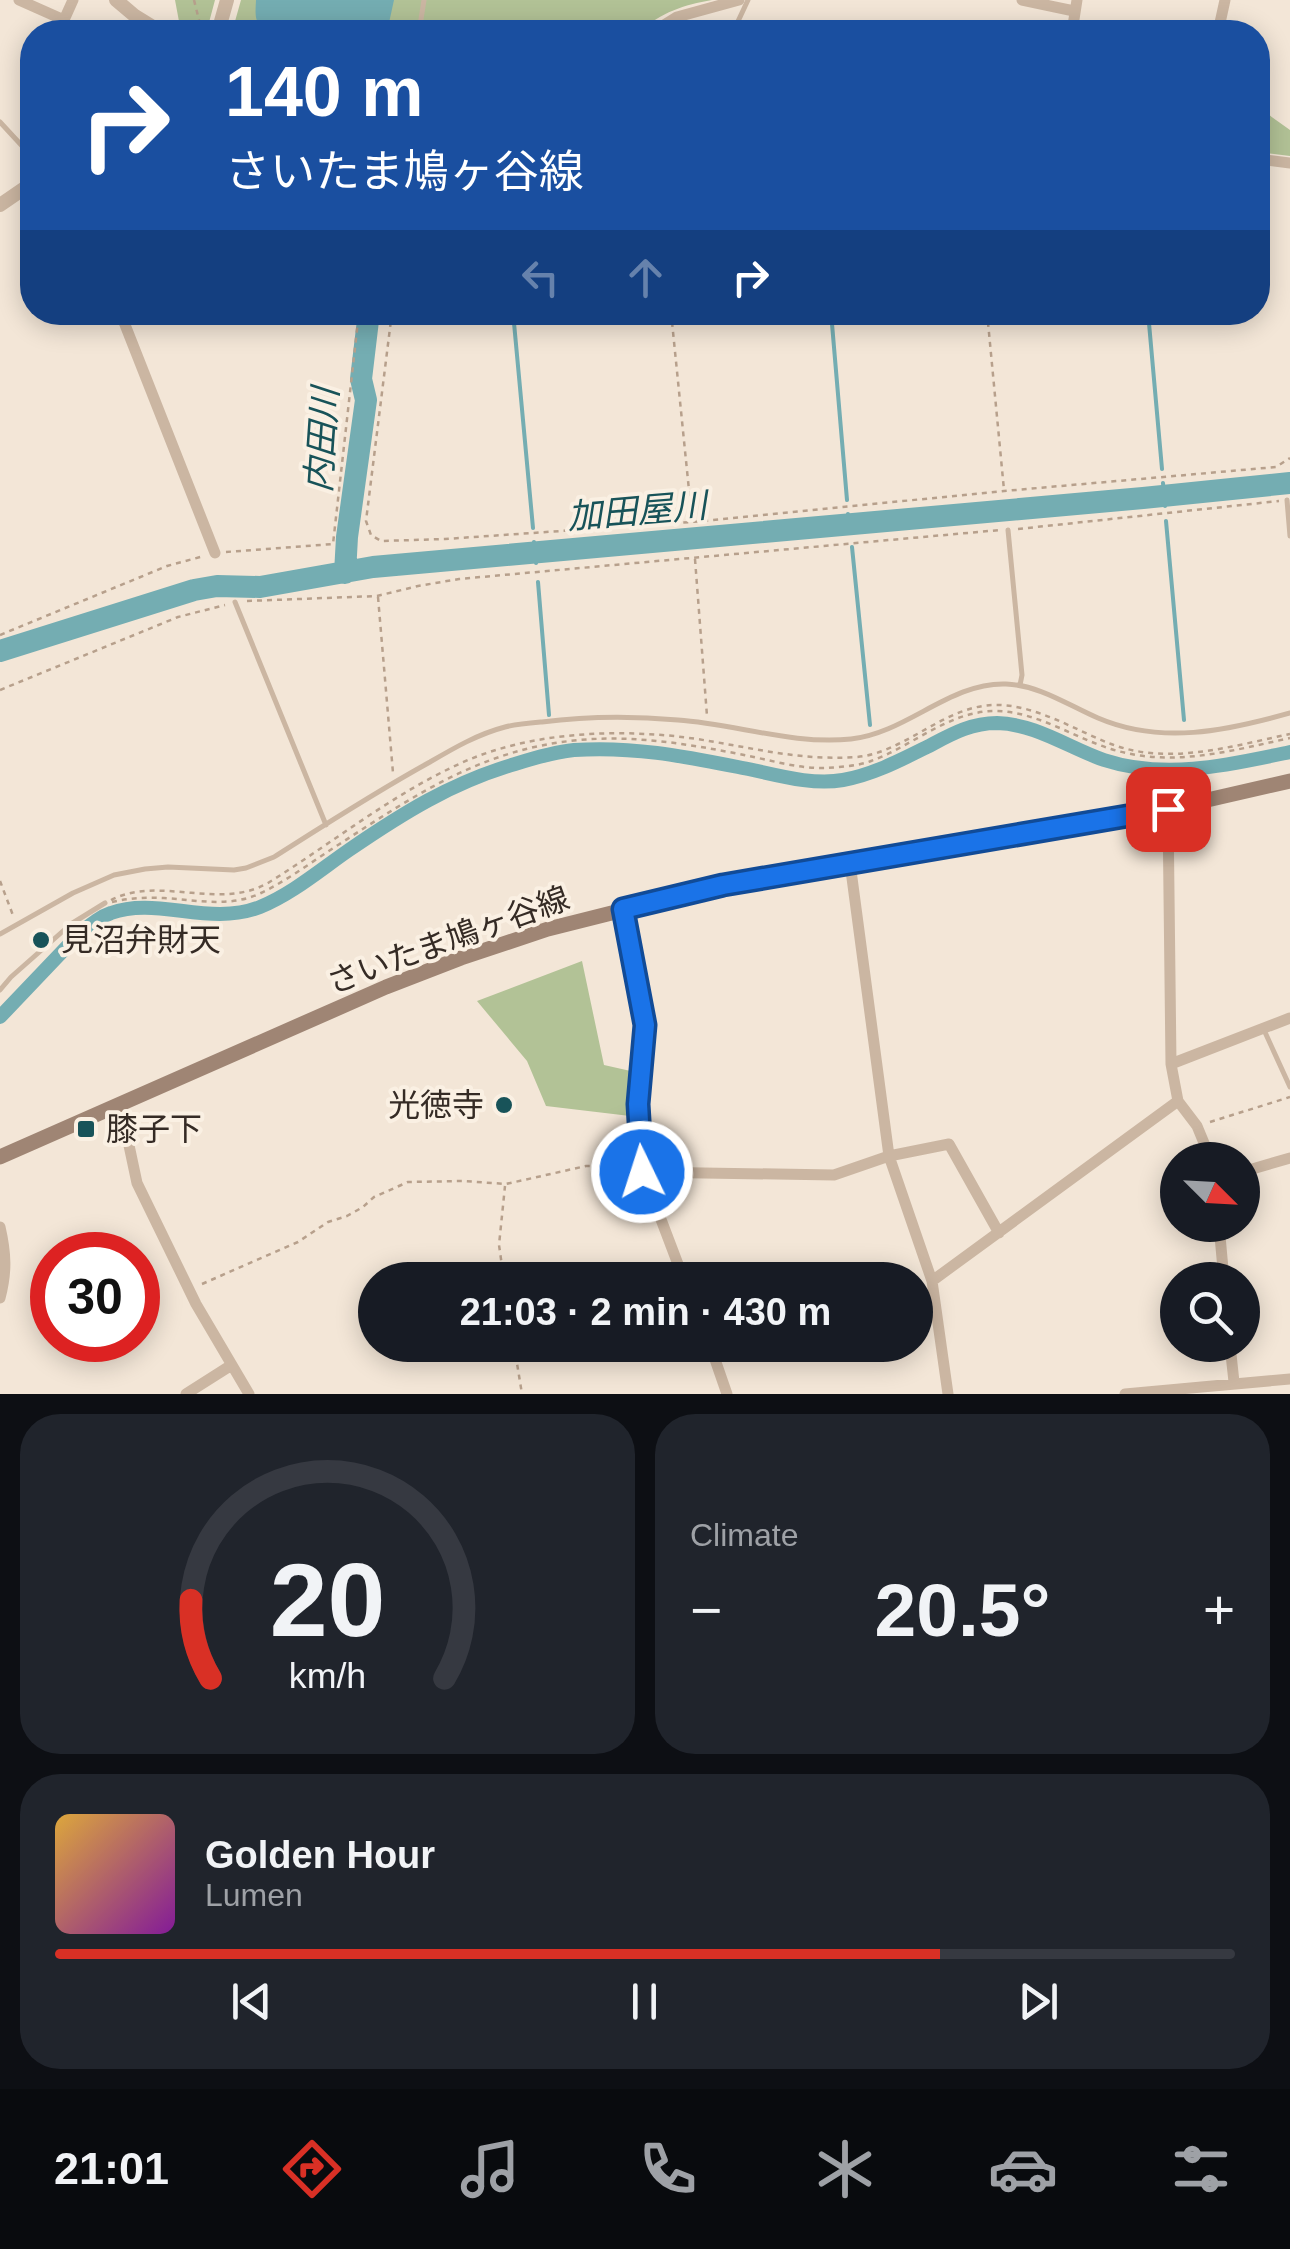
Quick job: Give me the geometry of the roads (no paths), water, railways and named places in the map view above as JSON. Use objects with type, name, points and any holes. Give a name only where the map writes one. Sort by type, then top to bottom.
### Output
[{"type":"main road","name":"さいたま鳩ヶ谷線","points":[[0,1156],[386,987],[548,929],[723,885],[1168,809],[1290,782]]},
{"type":"street","points":[[18,0],[64,20],[73,0]]},
{"type":"street","points":[[116,0],[140,20]]},
{"type":"street","points":[[672,20],[739,0]]},
{"type":"street","points":[[1022,0],[1076,6]]},
{"type":"street","points":[[125,325],[215,553]]},
{"type":"street","points":[[1168,809],[1172,1064],[1178,1101],[1204,1142]]},
{"type":"street","points":[[850,862],[889,1156],[925,1262]]},
{"type":"street","points":[[623,909],[645,1025],[638,1104],[642,1172],[677,1262]]},
{"type":"street","points":[[1172,1064],[1290,1018]]},
{"type":"street","points":[[933,1281],[1178,1101]]},
{"type":"street","points":[[120,1102],[137,1182],[189,1289],[249,1394]]},
{"type":"street","points":[[642,1172],[834,1176],[889,1156],[949,1144],[999,1232]]},
{"type":"street","points":[[1260,1167],[1290,1158]]},
{"type":"street","points":[[0,1227],[6,1275],[0,1298]]},
{"type":"street","points":[[933,1289],[948,1394]]},
{"type":"street","points":[[716,1362],[728,1394]]},
{"type":"street","points":[[1232,1362],[1234,1382]]},
{"type":"street","points":[[186,1394],[230,1366]]},
{"type":"street","points":[[1125,1394],[1290,1379]]},
{"type":"lane","points":[[0,122],[20,144]]},
{"type":"lane","points":[[1287,500],[1290,536]]},
{"type":"lane","points":[[1008,530],[1020,685]]},
{"type":"lane","points":[[236,602],[326,824]]},
{"type":"lane","points":[[0,934],[73,892],[127,872],[168,867],[246,868],[274,856],[393,782],[475,737],[508,726],[630,716],[707,722],[812,740],[853,738],[910,720],[974,688],[1000,684],[1020,685],[1120,726],[1157,734],[1250,724],[1290,713]]},
{"type":"lane","points":[[0,990],[71,924],[105,903]]},
{"type":"lane","points":[[1263,1027],[1290,1087]]},
{"type":"water","points":[[256,0],[394,0],[390,20],[257,20]]},
{"type":"waterway","name":"内田川","points":[[345,573],[366,400],[361,379],[367,325]]},
{"type":"waterway","points":[[514,325],[533,528]]},
{"type":"waterway","points":[[832,325],[847,500]]},
{"type":"waterway","points":[[1149,325],[1162,469]]},
{"type":"waterway","name":"加田屋川","points":[[1163,483],[1165,506]]},
{"type":"waterway","name":"加田屋川","points":[[0,651],[217,586],[260,587],[373,567],[1290,483]]},
{"type":"waterway","name":"加田屋川","points":[[848,514],[850,533]]},
{"type":"waterway","points":[[1166,521],[1184,720]]},
{"type":"waterway","name":"加田屋川","points":[[534,542],[536,563]]},
{"type":"waterway","points":[[852,547],[870,725]]},
{"type":"waterway","points":[[538,582],[549,715]]},
{"type":"waterway","points":[[0,1017],[79,934],[107,915],[147,908],[222,914],[260,907],[295,889],[428,800],[470,780],[559,752],[616,749],[657,753],[817,781],[854,778],[961,730],[997,723],[1052,737],[1104,760],[1150,769],[1197,768],[1290,752]]},
{"type":"place","name":"見沼弁財天","points":[[41,940]]},
{"type":"place","name":"光徳寺","points":[[504,1105]]},
{"type":"place","name":"膝子下","points":[[86,1129]]}]
